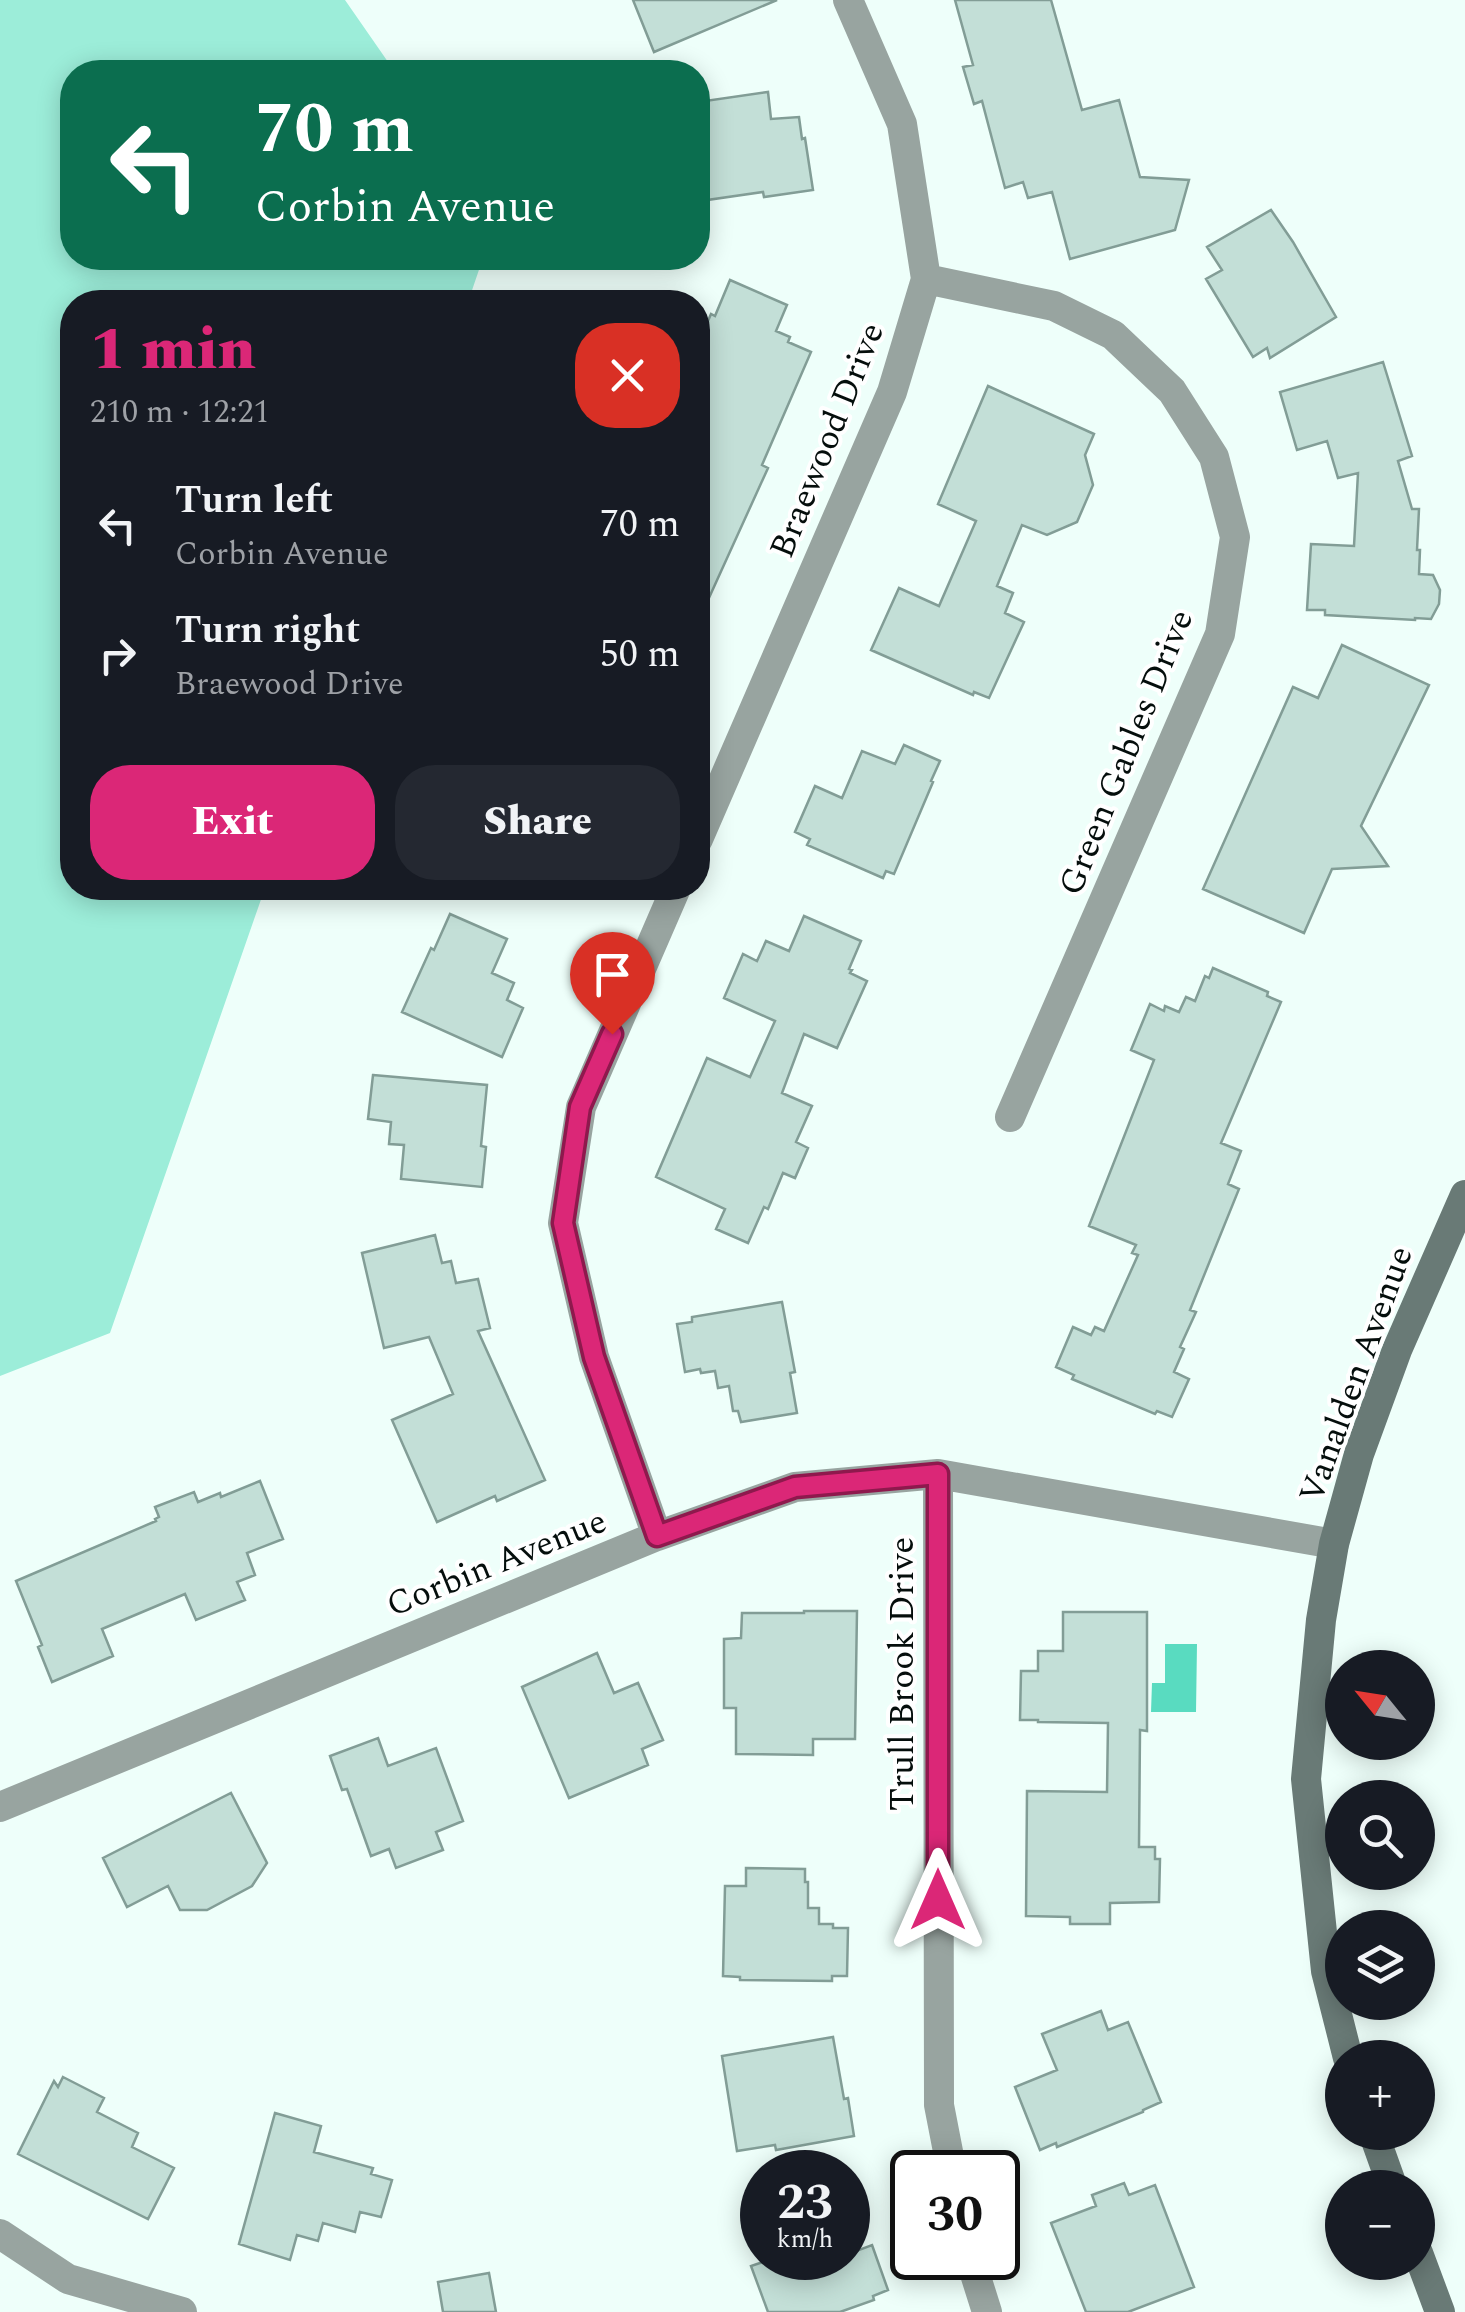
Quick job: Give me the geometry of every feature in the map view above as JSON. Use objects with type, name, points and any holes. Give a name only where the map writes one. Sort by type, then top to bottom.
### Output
[{"type":"main road","name":"Vanalden Avenue","points":[[1343,2040],[1326,1971],[1306,1779],[1321,1620],[1334,1544],[1358,1454],[1465,1195]]},
{"type":"main road","points":[[1428,2280],[1440,2312]]},
{"type":"street","name":"Braewood Drive","points":[[710,811],[892,392],[926,278],[902,124],[848,0]]},
{"type":"street","name":"Green Gables Drive","points":[[926,278],[1054,306],[1112,335],[1172,390],[1214,457],[1234,537],[1220,634],[1010,1118]]},
{"type":"street","points":[[657,1536],[594,1357],[563,1223],[580,1107],[671,900]]},
{"type":"street","name":"Corbin Avenue","points":[[0,1807],[657,1536],[795,1487],[938,1474],[1334,1544]]},
{"type":"street","name":"Trull Brook Drive","points":[[938,1474],[939,2106],[948,2150]]},
{"type":"street","points":[[0,2234],[68,2279],[182,2312]]},
{"type":"street","points":[[977,2280],[987,2312]]},
{"type":"shaded area","points":[[0,0],[345,0],[387,60],[60,60],[60,270],[479,270],[472,290],[60,290],[60,900],[261,900],[110,1333],[0,1376]]},
{"type":"shaded area","points":[[1165,1644],[1197,1644],[1196,1712],[1151,1712],[1152,1683],[1165,1683]]},
{"type":"building","points":[[633,0],[777,0],[654,52]]},
{"type":"building","points":[[955,0],[1051,0],[1082,110],[1119,100],[1140,177],[1189,180],[1175,230],[1070,259],[1052,192],[1028,198],[1023,182],[1005,188],[982,101],[974,104],[963,67],[973,65]]},
{"type":"building","points":[[768,92],[771,119],[799,117],[813,190],[710,200],[710,100]]},
{"type":"building","points":[[1271,210],[1336,317],[1270,358],[1267,348],[1253,357],[1206,279],[1222,270],[1207,247]]},
{"type":"building","points":[[730,280],[787,305],[776,331],[790,337],[788,342],[811,352],[762,465],[768,468],[710,596],[710,316],[715,316]]},
{"type":"building","points":[[1383,362],[1412,456],[1398,461],[1412,509],[1419,509],[1419,574],[1433,575],[1440,590],[1439,604],[1431,619],[1325,615],[1325,610],[1307,610],[1311,544],[1354,546],[1358,473],[1338,478],[1327,441],[1297,450],[1280,392]]},
{"type":"building","points":[[988,386],[1094,434],[1085,455],[1093,485],[1077,522],[1047,535],[1022,525],[997,586],[1013,593],[1005,613],[1024,622],[989,698],[974,692],[973,695],[871,650],[899,588],[939,606],[976,521],[938,504]]},
{"type":"building","points":[[1342,645],[1429,685],[1361,826],[1388,866],[1332,869],[1304,933],[1203,889],[1293,687],[1318,698]]},
{"type":"building","points":[[904,745],[940,761],[894,874],[886,871],[883,878],[807,845],[810,839],[795,832],[815,786],[842,798],[862,751],[895,764]]},
{"type":"building","points":[[450,914],[507,939],[492,973],[514,983],[507,1000],[523,1008],[502,1057],[402,1012]]},
{"type":"building","points":[[804,916],[861,941],[849,969],[867,981],[837,1048],[804,1034],[782,1093],[812,1106],[796,1142],[808,1148],[795,1178],[783,1173],[748,1243],[716,1229],[725,1209],[656,1177],[707,1058],[750,1077],[775,1021],[724,998],[743,954],[757,961],[766,941],[789,951]]},
{"type":"building","points":[[1213,968],[1268,992],[1267,996],[1281,1002],[1221,1143],[1241,1151],[1228,1184],[1239,1189],[1190,1310],[1196,1312],[1174,1372],[1189,1379],[1172,1417],[1157,1411],[1155,1414],[1072,1379],[1074,1375],[1056,1367],[1073,1327],[1091,1335],[1095,1327],[1104,1331],[1138,1255],[1132,1253],[1136,1245],[1089,1226],[1154,1060],[1131,1050],[1150,1004],[1164,1011],[1165,1006],[1179,1012],[1186,997],[1195,1001],[1205,976],[1209,978]]},
{"type":"building","points":[[373,1075],[487,1085],[481,1146],[486,1147],[482,1187],[401,1179],[404,1145],[389,1144],[391,1122],[368,1119]]},
{"type":"building","points":[[435,1235],[442,1263],[451,1261],[456,1283],[478,1279],[490,1328],[478,1331],[545,1480],[497,1501],[495,1496],[437,1522],[392,1420],[453,1394],[429,1337],[384,1348],[362,1253]]},
{"type":"building","points":[[782,1302],[795,1372],[790,1373],[797,1413],[741,1422],[738,1411],[733,1411],[729,1386],[718,1388],[715,1371],[685,1372],[677,1324],[692,1322],[692,1317]]},
{"type":"building","points":[[260,1481],[283,1539],[247,1553],[255,1575],[237,1582],[245,1600],[196,1620],[185,1594],[102,1629],[113,1656],[52,1682],[38,1647],[42,1645],[16,1581],[156,1521],[159,1517],[155,1507],[194,1492],[198,1502],[220,1493],[221,1497]]},
{"type":"building","points":[[857,1611],[855,1739],[813,1739],[813,1755],[736,1754],[736,1708],[724,1708],[724,1639],[741,1638],[742,1613]]},
{"type":"building","points":[[1063,1612],[1147,1612],[1147,1731],[1140,1730],[1139,1847],[1155,1847],[1155,1859],[1160,1859],[1159,1902],[1110,1903],[1110,1924],[1070,1924],[1070,1917],[1026,1916],[1027,1791],[1107,1792],[1108,1723],[1020,1720],[1021,1671],[1038,1671],[1038,1651],[1063,1651]]},
{"type":"building","points":[[597,1653],[614,1693],[638,1683],[663,1740],[642,1749],[648,1765],[569,1798],[522,1687]]},
{"type":"building","points":[[378,1738],[388,1766],[436,1748],[463,1821],[436,1832],[443,1850],[396,1868],[389,1849],[371,1856],[347,1789],[342,1790],[330,1756]]},
{"type":"building","points":[[231,1793],[267,1863],[252,1886],[207,1910],[180,1910],[168,1886],[127,1907],[103,1858]]},
{"type":"building","points":[[746,1868],[805,1869],[808,1908],[819,1908],[819,1924],[848,1928],[847,1976],[832,1976],[832,1981],[740,1980],[723,1976],[725,1886],[746,1886]]},
{"type":"building","points":[[1101,2011],[1108,2030],[1128,2022],[1161,2102],[1057,2147],[1056,2143],[1040,2150],[1015,2087],[1057,2070],[1042,2034]]},
{"type":"building","points":[[833,2037],[854,2136],[776,2150],[775,2145],[737,2151],[722,2056]]},
{"type":"building","points":[[63,2077],[104,2098],[97,2112],[138,2133],[132,2147],[174,2168],[148,2219],[18,2154],[54,2081],[58,2087]]},
{"type":"building","points":[[275,2113],[321,2126],[314,2152],[373,2168],[371,2174],[392,2180],[381,2217],[360,2212],[355,2232],[323,2223],[318,2241],[297,2235],[290,2260],[239,2244]]},
{"type":"building","points":[[1124,2183],[1129,2195],[1155,2185],[1194,2287],[1128,2312],[1086,2312],[1051,2223],[1096,2206],[1092,2195]]},
{"type":"building","points":[[870,2246],[888,2290],[873,2296],[874,2300],[840,2312],[768,2312],[756,2280],[870,2280]]},
{"type":"building","points":[[489,2273],[496,2312],[443,2312],[438,2282]]},
{"type":"route","points":[[612,1034],[580,1107],[563,1223],[594,1357],[657,1536],[795,1487],[938,1474],[938,1900]]}]
